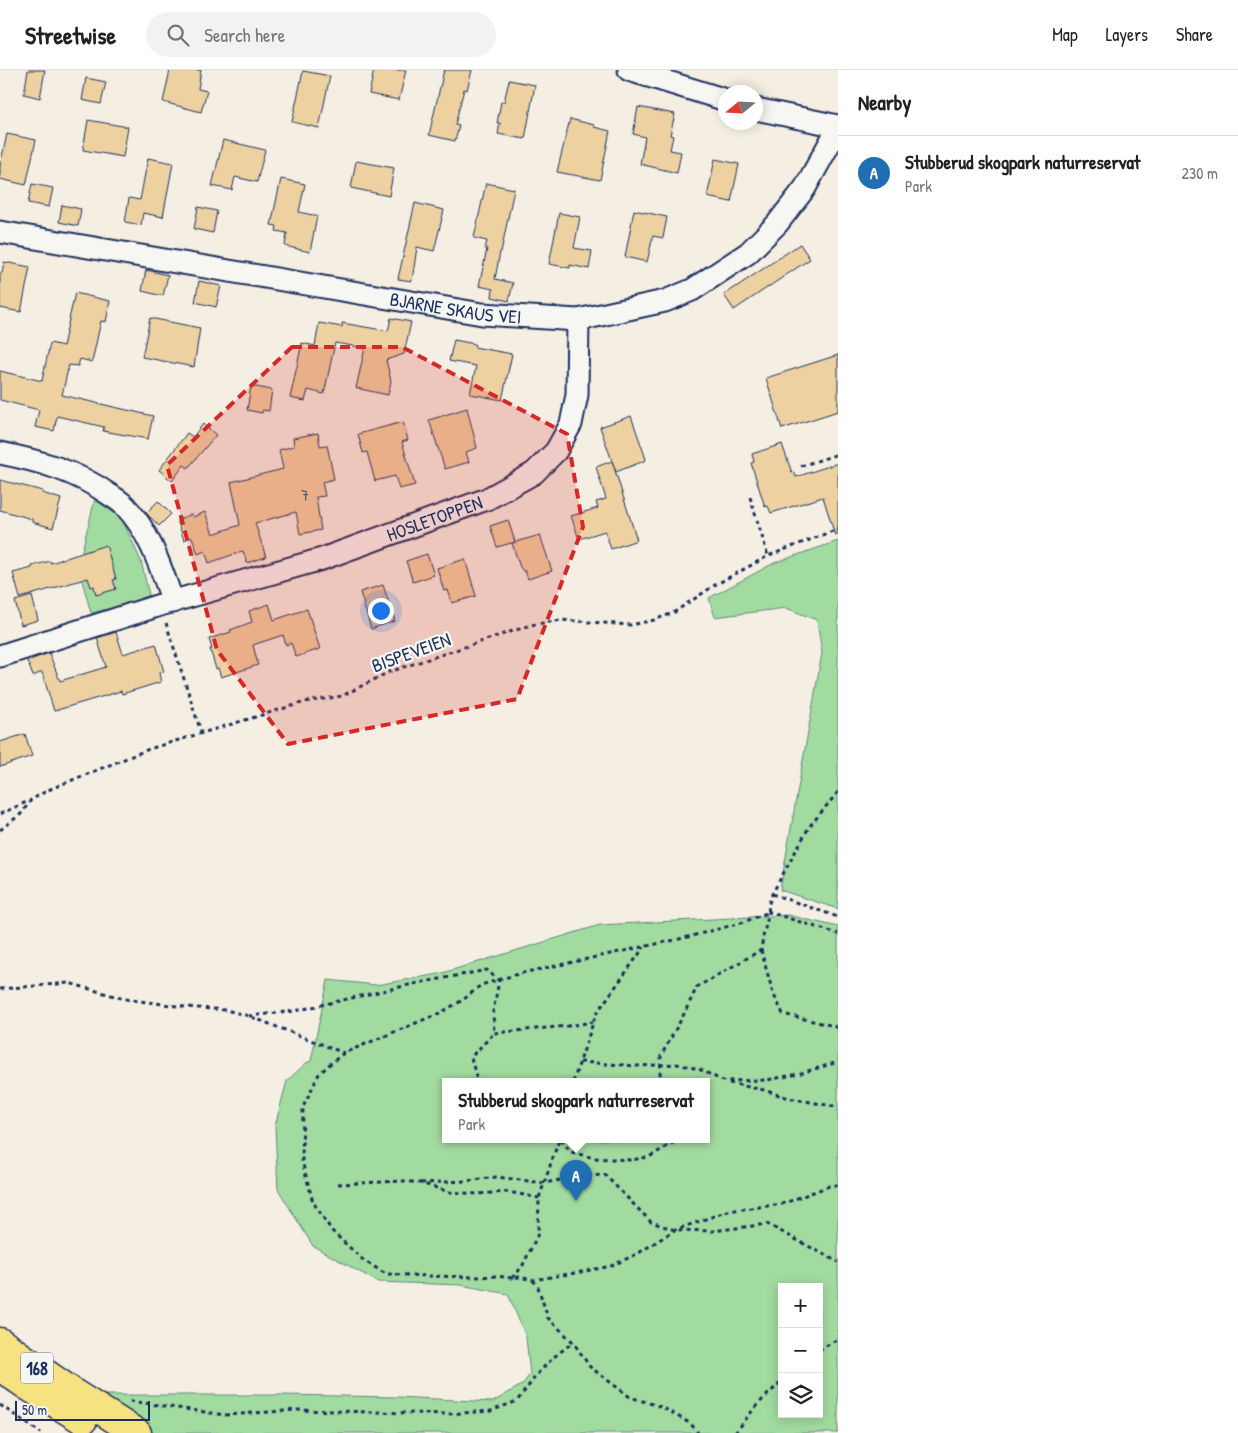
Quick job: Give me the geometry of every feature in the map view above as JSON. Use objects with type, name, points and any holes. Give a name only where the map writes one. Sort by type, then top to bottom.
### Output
[{"type":"main road","name":"168","points":[[0,1342],[75,1394],[137,1433]]},
{"type":"main road","name":"168","points":[[0,1367],[66,1411],[111,1433]]},
{"type":"street","points":[[629,70],[718,98]]},
{"type":"street","points":[[763,111],[838,127]]},
{"type":"street","name":"BJARNE SKAUS VEI","points":[[0,232],[482,314],[578,320],[666,301],[692,290],[748,253],[777,224],[805,188],[838,127]]},
{"type":"street","name":"HOSLETOPPEN","points":[[0,656],[166,604],[322,559],[487,499],[534,473],[556,451],[571,424],[577,395],[578,320]]},
{"type":"street","points":[[0,452],[43,462],[94,484],[125,505],[143,531],[157,560],[166,604]]},
{"type":"path","points":[[801,466],[838,454]]},
{"type":"path","points":[[750,498],[768,556]]},
{"type":"path","name":"BISPEVEIEN","points":[[0,830],[21,814],[31,800],[48,790],[149,749],[305,702],[342,696],[389,672],[531,625],[561,620],[631,625],[654,620],[673,613],[715,585],[768,556],[838,529]]},
{"type":"path","points":[[166,604],[201,732]]},
{"type":"path","points":[[838,792],[809,827],[772,894],[768,906],[769,912],[761,950],[772,993],[783,1014],[834,1026],[838,1029]]},
{"type":"path","points":[[0,814],[31,800]]},
{"type":"path","points":[[772,894],[838,917]]},
{"type":"path","points":[[838,934],[769,912],[741,923],[645,947],[518,974],[481,986],[463,1000],[440,1013],[344,1053],[331,1062],[319,1074],[303,1107],[302,1161],[313,1202],[332,1231],[363,1260],[386,1274],[496,1276],[533,1280],[612,1266],[637,1254],[674,1230],[728,1211],[782,1204],[838,1184]]},
{"type":"path","points":[[574,1078],[596,1014],[645,947]]},
{"type":"path","points":[[661,1078],[661,1056],[697,987],[761,950]]},
{"type":"path","points":[[249,1016],[295,1011],[412,984],[487,970],[499,981]]},
{"type":"path","points":[[494,1032],[493,1011],[499,981]]},
{"type":"path","points":[[0,989],[69,983],[125,999],[184,1007],[226,1010],[249,1016],[344,1053]]},
{"type":"path","points":[[477,1078],[471,1057],[494,1032],[593,1022]]},
{"type":"path","points":[[580,1062],[637,1066],[677,1064],[699,1069],[723,1081],[764,1090],[789,1098],[838,1107]]},
{"type":"path","points":[[723,1081],[768,1080],[798,1074],[838,1062]]},
{"type":"path","points":[[512,1278],[522,1267],[538,1234],[540,1198],[559,1143]]},
{"type":"path","points":[[563,1143],[571,1152],[594,1158],[631,1160],[649,1157],[673,1143]]},
{"type":"path","points":[[421,1183],[467,1181],[496,1177],[544,1183],[575,1177],[604,1176],[651,1222],[674,1230],[713,1231],[767,1224],[838,1262]]},
{"type":"path","points":[[338,1184],[403,1180],[421,1183],[449,1192],[478,1194],[508,1192],[540,1198]]},
{"type":"path","points":[[533,1280],[538,1287],[548,1318],[573,1342],[590,1366],[630,1396],[662,1408],[691,1424],[698,1433]]},
{"type":"path","points":[[823,1348],[838,1339]]},
{"type":"path","points":[[125,1400],[225,1415],[298,1410],[430,1414],[491,1411],[517,1401],[539,1372],[573,1342]]},
{"type":"path","points":[[735,1433],[757,1405],[778,1385]]},
{"type":"path","points":[[0,1405],[41,1433]]},
{"type":"highlighted area","points":[[292,347],[402,347],[567,434],[583,527],[517,699],[288,744],[217,650],[167,465]]},
{"type":"green space","points":[[95,499],[122,519],[141,561],[150,599],[91,613],[78,566]]},
{"type":"green space","points":[[838,541],[838,909],[780,890],[822,653],[817,620],[786,608],[715,617],[709,598],[774,563]]},
{"type":"green space","points":[[788,915],[838,927],[838,1433],[148,1433],[97,1395],[397,1397],[493,1402],[523,1384],[530,1374],[526,1337],[508,1294],[461,1285],[378,1282],[313,1246],[278,1189],[275,1126],[287,1081],[306,1063],[311,1061],[328,980],[376,985],[439,974],[600,925]]},
{"type":"building","points":[[28,70],[45,70],[40,98],[24,94]]},
{"type":"building","points":[[170,70],[201,70],[198,89],[207,91],[201,112],[163,102]]},
{"type":"building","points":[[374,70],[406,70],[399,100],[369,94]]},
{"type":"building","points":[[444,70],[472,70],[467,90],[464,89],[455,125],[459,126],[455,141],[429,135]]},
{"type":"building","points":[[303,71],[330,76],[319,128],[292,122]]},
{"type":"building","points":[[86,78],[106,82],[101,104],[82,100]]},
{"type":"building","points":[[509,80],[535,85],[525,139],[498,134],[500,123],[497,123],[501,102],[504,102]]},
{"type":"building","points":[[638,107],[675,114],[670,135],[673,136],[670,150],[681,152],[677,173],[640,164],[645,137],[633,134]]},
{"type":"building","points":[[570,119],[610,131],[600,180],[557,172]]},
{"type":"building","points":[[88,120],[128,127],[123,157],[83,150]]},
{"type":"building","points":[[7,134],[36,140],[26,185],[0,179],[0,166]]},
{"type":"building","points":[[223,140],[265,150],[257,182],[235,177],[232,190],[212,186]]},
{"type":"building","points":[[148,158],[173,163],[163,217],[143,213],[141,225],[125,222],[129,198],[140,200]]},
{"type":"building","points":[[715,159],[739,164],[731,202],[707,197]]},
{"type":"building","points":[[356,161],[394,168],[389,196],[351,188]]},
{"type":"building","points":[[281,179],[305,184],[299,212],[317,216],[310,252],[285,246],[287,233],[276,231],[277,226],[271,225]]},
{"type":"building","points":[[486,183],[514,189],[495,279],[513,283],[509,301],[492,297],[493,289],[479,286],[487,241],[474,238]]},
{"type":"building","points":[[32,184],[53,188],[49,207],[28,203]]},
{"type":"building","points":[[415,203],[444,210],[434,251],[417,247],[412,281],[398,279]]},
{"type":"building","points":[[62,205],[81,209],[78,226],[59,222]]},
{"type":"building","points":[[198,207],[217,211],[213,233],[194,229]]},
{"type":"building","points":[[634,210],[667,217],[663,238],[653,236],[647,262],[625,257]]},
{"type":"building","points":[[559,213],[580,217],[574,248],[592,251],[589,269],[570,265],[570,268],[549,264]]},
{"type":"building","points":[[800,244],[810,259],[734,310],[724,295]]},
{"type":"building","points":[[4,262],[30,267],[21,312],[0,308],[0,273],[2,273]]},
{"type":"building","points":[[146,270],[168,275],[163,296],[142,291]]},
{"type":"building","points":[[199,281],[221,286],[216,307],[195,302]]},
{"type":"building","points":[[75,293],[110,301],[106,322],[101,321],[92,362],[80,359],[78,366],[69,365],[62,395],[153,416],[148,439],[103,431],[104,427],[57,416],[54,431],[35,427],[39,410],[0,400],[0,371],[42,381],[50,343],[63,346]]},
{"type":"building","points":[[150,318],[200,328],[194,367],[142,357]]},
{"type":"building","points":[[391,318],[411,322],[404,354],[386,360],[391,381],[388,395],[356,388],[365,348],[335,343],[324,394],[308,390],[305,401],[290,398],[302,343],[315,346],[319,323],[342,327],[342,323],[388,331]]},
{"type":"building","points":[[454,340],[475,344],[474,347],[512,354],[502,400],[470,394],[476,366],[449,361]]},
{"type":"building","points":[[838,355],[838,411],[782,429],[766,378]]},
{"type":"building","points":[[251,386],[272,390],[269,411],[263,410],[262,413],[247,410]]},
{"type":"building","points":[[467,408],[477,448],[466,452],[469,462],[445,469],[429,420]]},
{"type":"building","points":[[631,416],[646,459],[616,472],[600,427]]},
{"type":"building","points":[[403,422],[408,440],[402,442],[415,485],[399,489],[395,476],[375,481],[367,452],[363,453],[358,434]]},
{"type":"building","points":[[203,424],[216,435],[188,468],[184,465],[172,481],[159,470],[187,433],[193,437]]},
{"type":"building","points":[[318,433],[320,446],[327,445],[334,479],[322,482],[325,496],[316,497],[321,530],[300,534],[296,512],[255,523],[266,557],[247,563],[243,551],[209,563],[205,551],[198,554],[192,537],[184,540],[177,520],[192,514],[193,517],[205,512],[213,534],[240,525],[231,482],[283,469],[279,450],[294,446],[293,438]]},
{"type":"building","points":[[782,444],[792,473],[794,472],[796,477],[838,463],[838,534],[835,535],[823,497],[771,513],[768,506],[765,507],[751,463],[754,462],[752,454]]},
{"type":"building","points":[[612,461],[637,540],[611,549],[605,531],[579,539],[571,516],[598,508],[596,502],[606,499],[596,467]]},
{"type":"building","points":[[0,480],[43,491],[42,493],[61,499],[53,528],[32,522],[32,519],[0,510]]},
{"type":"building","points":[[158,501],[171,514],[159,526],[146,513]]},
{"type":"building","points":[[508,520],[515,542],[497,547],[490,526]]},
{"type":"building","points":[[540,535],[552,571],[528,579],[525,571],[520,567],[512,543]]},
{"type":"building","points":[[106,545],[116,579],[113,580],[116,589],[96,595],[94,586],[91,587],[88,578],[20,598],[13,573]]},
{"type":"building","points":[[427,554],[434,575],[413,582],[406,561]]},
{"type":"building","points":[[465,559],[476,596],[452,603],[448,590],[444,591],[437,568]]},
{"type":"building","points":[[383,585],[395,621],[371,629],[360,592]]},
{"type":"building","points":[[32,596],[38,620],[21,625],[15,601]]},
{"type":"building","points":[[269,604],[274,620],[307,609],[320,649],[296,657],[291,643],[286,645],[283,635],[253,645],[258,665],[221,677],[218,668],[216,669],[209,639],[231,632],[230,630],[252,622],[249,611]]},
{"type":"building","points":[[116,632],[123,654],[156,644],[164,672],[159,673],[161,682],[122,694],[121,691],[54,711],[42,672],[33,676],[27,661],[49,653],[60,681],[106,667],[97,638]]},
{"type":"building","points":[[25,734],[32,756],[0,767],[0,742]]},
{"type":"place","name":"Stubberud skogpark naturreservat","points":[[576,1201]]}]
